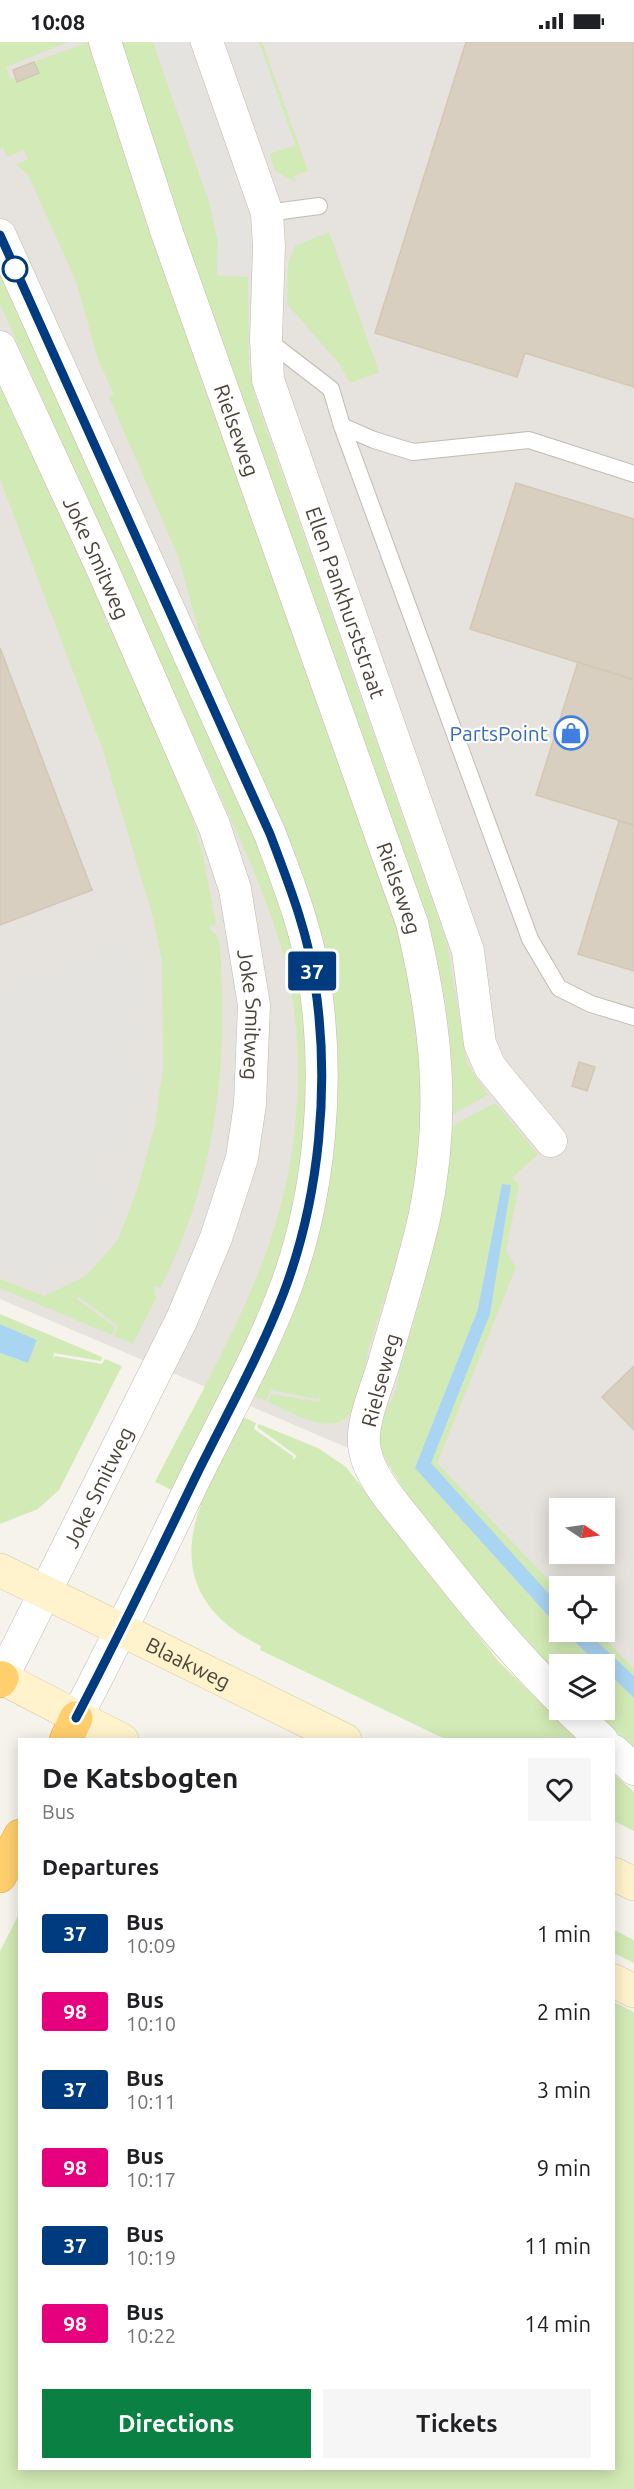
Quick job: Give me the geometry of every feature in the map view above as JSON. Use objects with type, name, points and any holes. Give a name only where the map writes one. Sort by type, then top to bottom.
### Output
[{"type":"highway","points":[[0,1876],[18,1840]]},
{"type":"main road","name":"Blaakweg","points":[[0,1570],[341,1738]]},
{"type":"main road","points":[[1,1679],[71,1729],[113,1738]]},
{"type":"main road","points":[[615,1874],[634,1884]]},
{"type":"main road","points":[[615,1982],[634,1991]]},
{"type":"street","name":"Rielseweg","points":[[105,42],[167,234],[412,923],[425,975],[436,1050],[438,1090],[435,1142],[425,1214],[408,1282],[368,1412],[364,1449],[369,1464],[391,1499],[477,1609],[549,1687]]},
{"type":"street","name":"Ellen Pankhurststraat","points":[[207,42],[267,213],[269,246],[266,339],[268,380],[468,951],[480,1044],[490,1067],[551,1141]]},
{"type":"street","name":"Joke Smitweg","points":[[0,235],[270,834],[305,938],[315,982],[320,1029],[321,1106],[313,1180],[301,1238],[285,1290],[261,1346],[123,1629],[71,1729]]},
{"type":"street","name":"Joke Smitweg","points":[[0,346],[102,568],[214,825],[235,889],[254,1005],[250,1104],[242,1158],[216,1238],[182,1318],[47,1592],[1,1679]]},
{"type":"street","points":[[581,1720],[600,1738]]},
{"type":"street","points":[[615,1752],[634,1769]]},
{"type":"lane","points":[[267,213],[319,206]]},
{"type":"lane","points":[[266,339],[331,389],[342,426],[530,939],[559,988],[591,1004],[634,1017]]},
{"type":"lane","points":[[342,426],[374,440],[413,452],[529,440],[634,474]]},
{"type":"shaded area","points":[[0,42],[634,42],[634,1679],[615,1662],[615,1654],[606,1654],[592,1642],[615,1642],[615,1576],[549,1576],[549,1604],[395,1468],[0,1299]]},
{"type":"shaded area","points":[[153,42],[185,42],[236,185],[206,194]]},
{"type":"shaded area","points":[[260,45],[295,145],[272,153],[270,156],[234,52]]},
{"type":"shaded area","points":[[237,189],[246,219],[248,277],[217,275],[218,243],[209,202],[236,192]]},
{"type":"shaded area","points":[[127,938],[137,967],[147,967],[148,1001],[136,1005],[145,1035],[120,1048],[130,1073],[143,1068],[147,1070],[142,1107],[128,1113],[139,1140],[87,1162],[93,1180],[117,1189],[119,1194],[87,1271],[84,1272],[58,1262],[46,1289],[0,1270],[0,987]]},
{"type":"green space","points":[[0,42],[68,42],[6,67],[10,79],[15,78],[17,82],[39,73],[34,62],[89,42],[155,246],[393,915],[403,952],[411,989],[420,1062],[421,1099],[416,1174],[405,1229],[369,1347],[358,1397],[350,1414],[336,1423],[327,1424],[306,1419],[268,1402],[272,1394],[319,1402],[320,1396],[317,1399],[271,1390],[266,1401],[252,1395],[335,1073],[206,656],[178,556],[109,397],[114,395],[98,359],[76,281],[28,175],[16,164],[28,159],[24,150],[7,157],[3,147],[0,148]]},
{"type":"green space","points":[[122,42],[153,42],[214,215],[218,243],[217,275],[248,277],[249,368],[254,394],[447,943],[467,1063],[488,1095],[453,1114],[452,1064],[447,1014],[426,917],[184,235]]},
{"type":"green space","points":[[259,42],[262,42],[308,171],[294,176],[296,182],[275,171],[270,156],[271,153],[295,144]]},
{"type":"green space","points":[[329,232],[379,372],[350,383],[338,362],[287,304],[288,264],[295,246]]},
{"type":"green space","points":[[0,269],[269,869],[295,955],[302,995],[308,1077],[306,1118],[296,1200],[286,1239],[274,1278],[252,1333],[174,1491],[155,1482],[242,1312],[266,1253],[286,1183],[297,1111],[297,1038],[293,1002],[279,940],[251,864],[0,304]]},
{"type":"green space","points":[[0,372],[109,616],[102,620],[114,626],[187,798],[204,860],[216,925],[209,926],[217,936],[220,947],[222,1029],[220,1068],[210,1144],[202,1181],[177,1253],[160,1288],[154,1286],[156,1298],[133,1344],[114,1336],[118,1326],[78,1296],[77,1299],[115,1327],[112,1335],[0,1288],[0,1279],[44,1296],[86,1276],[118,1240],[138,1187],[155,1125],[163,1068],[162,961],[153,917],[103,750],[0,479]]},
{"type":"green space","points":[[495,1103],[538,1154],[512,1178],[519,1185],[506,1251],[516,1267],[437,1463],[549,1581],[549,1594],[431,1463],[490,1314],[511,1185],[502,1185],[478,1309],[415,1468],[549,1617],[549,1642],[575,1642],[587,1654],[549,1654],[549,1666],[488,1597],[428,1523],[403,1489],[386,1460],[379,1439],[381,1423],[397,1387],[401,1364],[428,1271],[446,1175],[452,1126]]},
{"type":"green space","points":[[0,1314],[102,1357],[101,1361],[54,1353],[53,1359],[55,1356],[102,1364],[105,1359],[122,1366],[59,1490],[38,1509],[0,1524],[0,1353],[28,1363],[37,1340],[0,1324]]},
{"type":"green space","points":[[241,1416],[256,1423],[254,1429],[293,1456],[293,1460],[297,1456],[257,1427],[259,1424],[318,1448],[346,1467],[499,1662],[549,1711],[549,1720],[558,1720],[577,1738],[443,1738],[260,1650],[261,1646],[223,1621],[209,1606],[199,1589],[193,1571],[191,1550],[201,1505],[198,1503]]},
{"type":"green space","points":[[598,1642],[608,1642],[634,1669],[634,1676],[615,1658],[615,1654],[610,1654]]},
{"type":"green space","points":[[615,1680],[634,1698],[634,1749],[604,1720],[615,1720]]},
{"type":"green space","points":[[615,1775],[634,1792],[634,1831],[615,1822]]},
{"type":"green space","points":[[18,1916],[18,2470],[615,2470],[615,2002],[634,2012],[634,2489],[0,2489],[0,1951]]},
{"type":"green space","points":[[615,1930],[634,1940],[634,1963],[615,1954]]},
{"type":"water","points":[[502,1184],[511,1185],[490,1314],[431,1463],[549,1594],[549,1617],[415,1468],[478,1309]]},
{"type":"water","points":[[0,1324],[37,1340],[28,1363],[0,1353]]},
{"type":"water","points":[[575,1642],[598,1642],[610,1654],[587,1654]]},
{"type":"water","points":[[615,1658],[634,1676],[634,1698],[615,1680]]},
{"type":"building","points":[[466,42],[634,42],[634,387],[525,353],[517,377],[375,333]]},
{"type":"building","points":[[34,62],[39,73],[17,82],[13,70]]},
{"type":"building","points":[[516,483],[634,519],[634,680],[470,629]]},
{"type":"building","points":[[0,648],[92,890],[0,925]]},
{"type":"building","points":[[578,662],[634,680],[634,825],[536,795]]},
{"type":"building","points":[[619,821],[634,825],[634,971],[578,954]]},
{"type":"building","points":[[579,1062],[595,1067],[587,1091],[572,1086]]},
{"type":"building","points":[[634,1366],[634,1430],[602,1397]]},
{"type":"bus line","name":"37","points":[[0,235],[234,759],[270,834],[290,887],[305,938],[315,982],[320,1029],[321,1106],[313,1180],[301,1238],[285,1290],[261,1346],[123,1629],[76,1718]]},
{"type":"place","name":"PartsPoint","points":[[571,733]]}]
